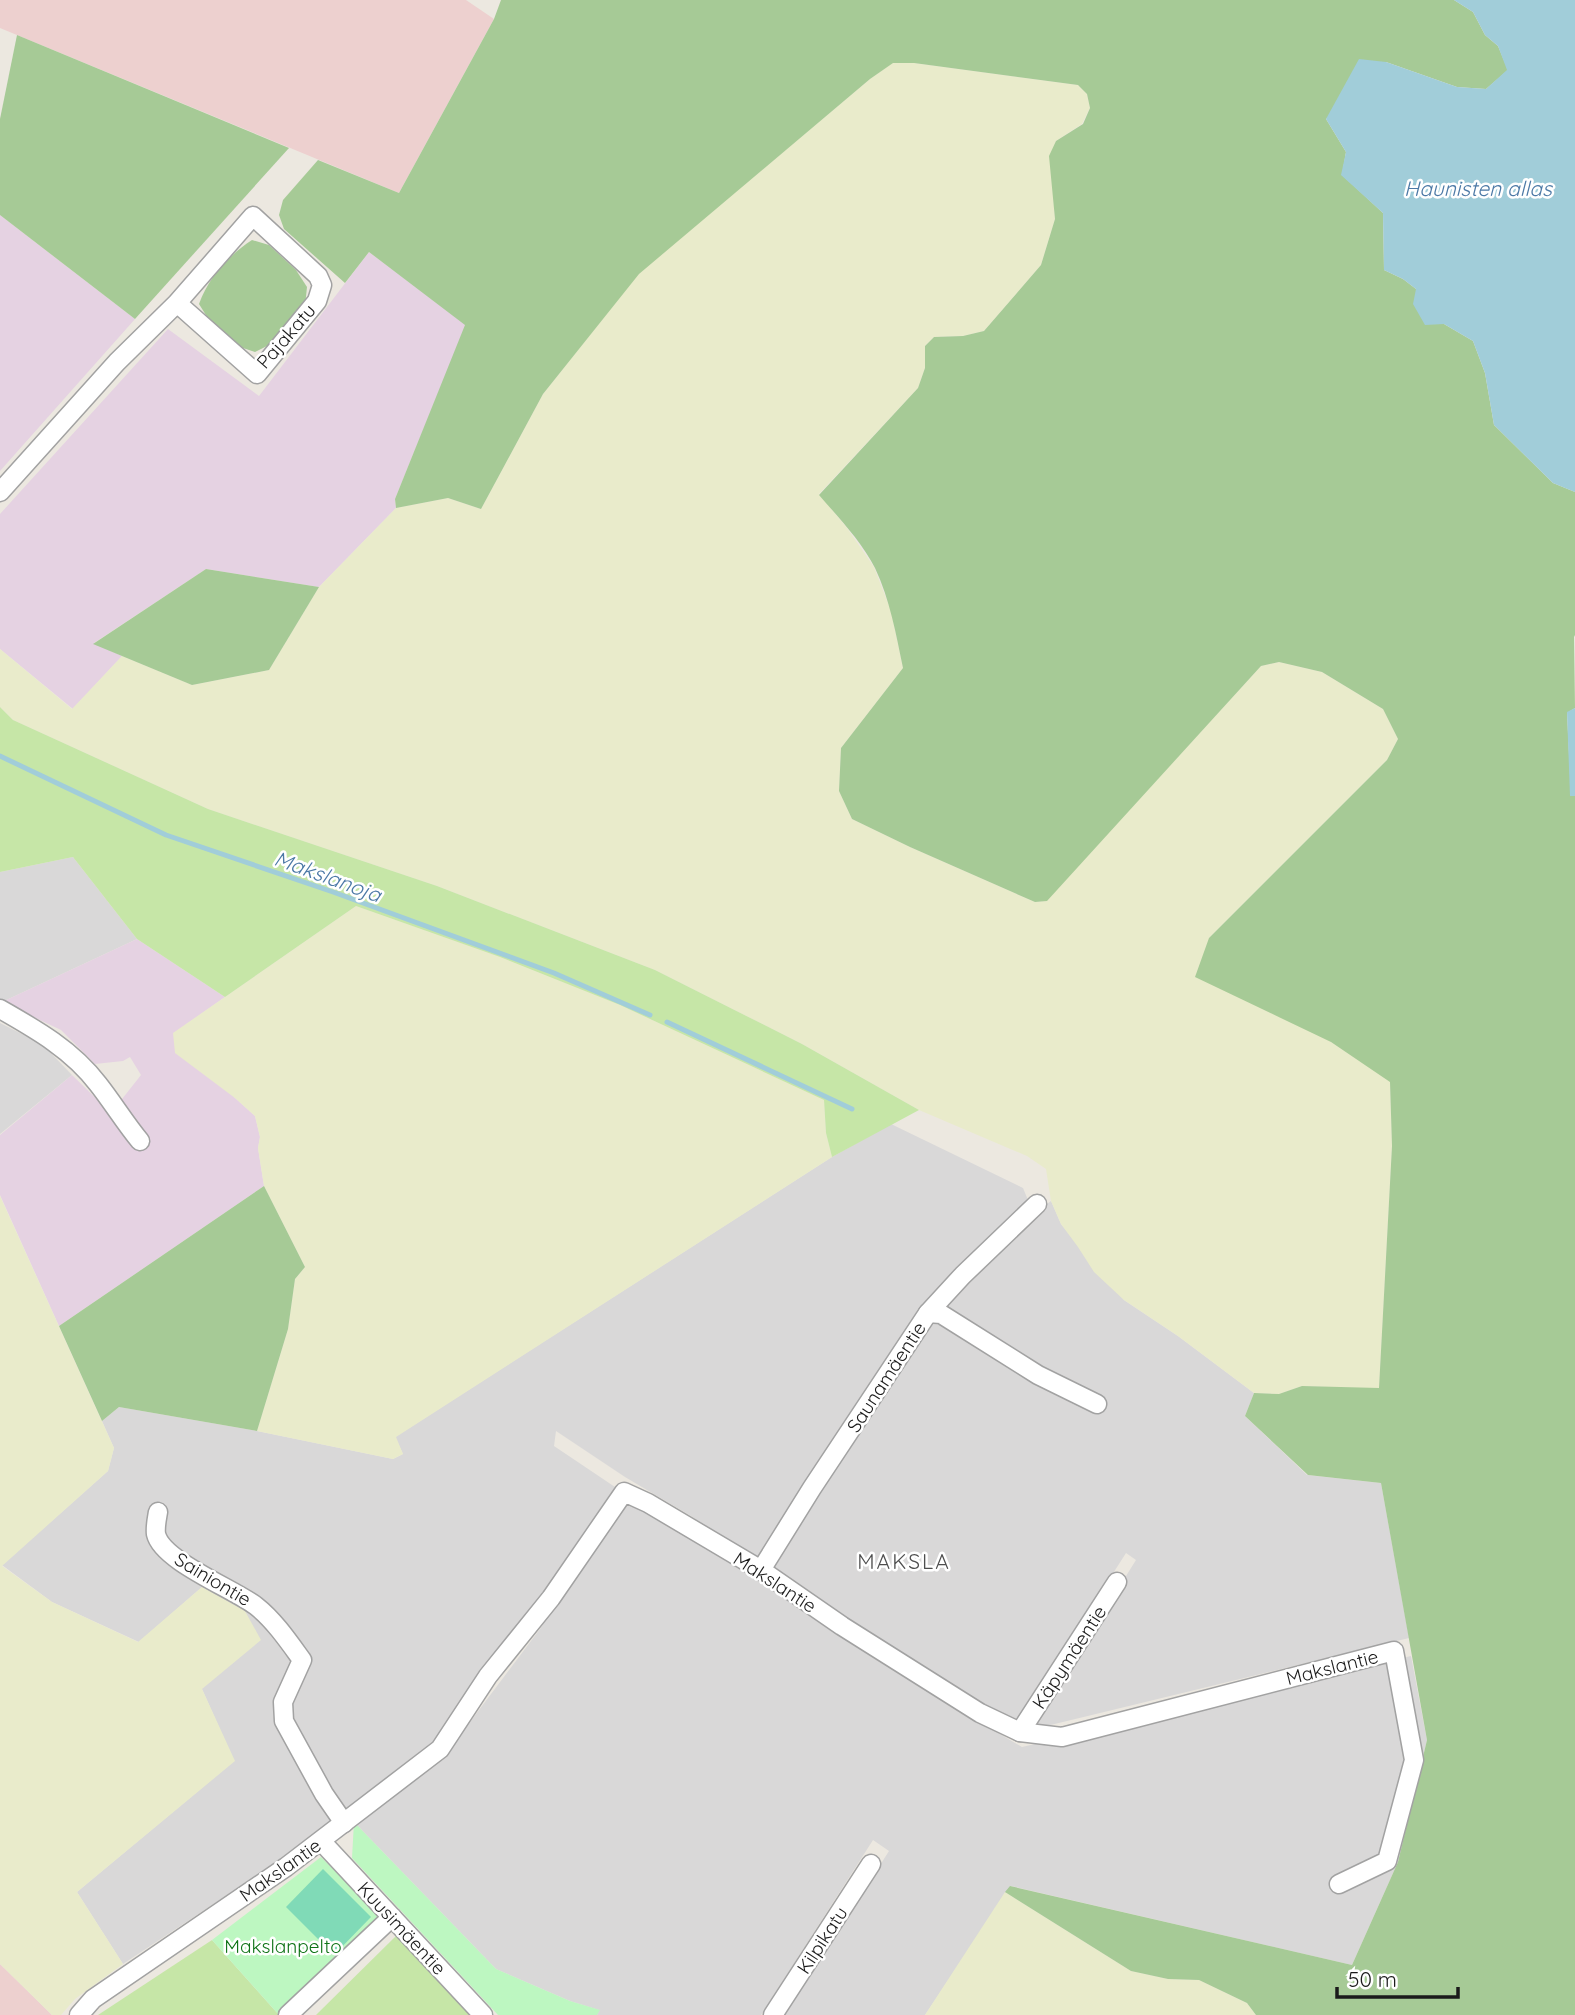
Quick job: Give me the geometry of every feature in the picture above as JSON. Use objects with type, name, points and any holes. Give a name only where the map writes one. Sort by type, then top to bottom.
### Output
[{"type":"street","name":"Pajakatu","points":[[0,492],[117,362],[177,303],[253,216],[318,276],[322,285],[317,301],[257,374],[177,303]]},
{"type":"street","points":[[0,1009],[51,1039],[76,1060],[97,1083],[140,1141]]},
{"type":"street","name":"Saunamäentie","points":[[761,1570],[928,1313],[963,1275],[1037,1204]]},
{"type":"street","points":[[928,1313],[941,1314],[1038,1375],[1097,1404]]},
{"type":"street","name":"Makslantie","points":[[79,2015],[93,1999],[112,1985],[286,1867],[440,1749],[488,1676],[551,1598],[624,1492],[648,1503],[761,1570],[979,1713],[1020,1732],[1062,1737],[1394,1651],[1414,1760],[1387,1861],[1339,1884]]},
{"type":"street","name":"Sainiontie","points":[[158,1512],[156,1535],[169,1553],[257,1607],[286,1637],[302,1660],[284,1702],[284,1721],[324,1794],[344,1823]]},
{"type":"street","name":"Käpymäentie","points":[[1020,1732],[1117,1582]]},
{"type":"street","name":"Kuusimäentie","points":[[321,1841],[483,2015]]},
{"type":"street","name":"Kilpikatu","points":[[773,2015],[871,1864]]},
{"type":"street","points":[[288,2015],[392,1917]]},
{"type":"shaded area","points":[[0,0],[466,0],[494,19],[399,193],[0,28]]},
{"type":"shaded area","points":[[0,215],[135,319],[0,471]]},
{"type":"shaded area","points":[[369,252],[466,325],[395,499],[396,508],[319,587],[206,569],[94,643],[122,656],[73,709],[0,649],[0,514],[168,329],[259,396]]},
{"type":"shaded area","points":[[73,857],[137,939],[2,1002],[0,872]]},
{"type":"shaded area","points":[[137,939],[225,997],[174,1033],[255,1116],[260,1137],[258,1148],[264,1186],[59,1326],[0,1195],[0,1135],[72,1075],[111,1113],[141,1075],[130,1057],[123,1061],[95,1064],[61,1030],[2,1002]]},
{"type":"shaded area","points":[[0,1023],[42,1044],[72,1075],[0,1134]]},
{"type":"shaded area","points":[[891,1124],[1023,1188],[1030,1205],[930,1297],[758,1562],[691,1516],[625,1477],[556,1431],[554,1446],[615,1487],[526,1620],[433,1745],[316,1836],[123,1964],[77,1892],[234,1761],[202,1689],[202,1587],[139,1642],[52,1602],[2,1565],[108,1471],[114,1448],[102,1421],[119,1407],[257,1431],[393,1459],[403,1454],[395,1437],[832,1157]]},
{"type":"shaded area","points":[[1051,1201],[1061,1224],[1124,1300],[1178,1336],[1254,1393],[1245,1416],[1307,1475],[1381,1483],[1409,1638],[1030,1730],[1136,1560],[1126,1553],[1015,1727],[769,1569],[931,1315],[1032,1215]]},
{"type":"shaded area","points":[[626,1494],[956,1708],[1022,1747],[1411,1656],[1427,1740],[1398,1862],[1352,1965],[1011,1886],[925,2015],[785,2015],[889,1851],[873,1840],[761,2015],[597,2015],[599,2010],[570,2001],[496,1969],[354,1822],[430,1769],[470,1722],[540,1629]]},
{"type":"shaded area","points":[[0,1964],[52,2015],[0,2015]]},
{"type":"green space","points":[[501,0],[1454,0],[1473,12],[1485,35],[1498,46],[1508,70],[1486,89],[1457,87],[1386,62],[1326,119],[1346,152],[1342,175],[1383,213],[1384,270],[1416,289],[1444,324],[1473,341],[1485,373],[1494,425],[1553,483],[1575,492],[1575,708],[1567,713],[1571,796],[1575,796],[1575,2015],[1256,2015],[1247,2003],[1199,1980],[1168,1979],[1131,1971],[1005,1892],[1010,1886],[1352,1965],[1398,1862],[1427,1740],[1381,1483],[1308,1475],[1245,1416],[1254,1393],[1279,1394],[1302,1386],[1379,1388],[1392,1146],[1390,1082],[1331,1042],[1195,977],[1209,938],[1387,760],[1398,739],[1383,709],[1322,672],[1279,662],[1261,666],[1047,901],[1035,902],[852,819],[839,791],[841,748],[903,668],[889,605],[875,568],[857,539],[819,495],[918,388],[925,368],[925,346],[934,337],[963,336],[984,331],[1041,265],[1055,219],[1049,156],[1056,141],[1083,124],[1090,108],[1087,94],[1078,85],[914,63],[893,63],[870,79],[639,274],[543,394],[481,509],[448,498],[396,508],[395,499],[465,325],[369,252],[345,283],[284,229],[279,215],[283,200],[318,160],[399,193],[494,19]]},
{"type":"green space","points":[[17,35],[289,148],[135,319],[0,215],[0,119]]},
{"type":"green space","points":[[892,63],[914,63],[1078,85],[1087,94],[1090,108],[1082,124],[1056,141],[1050,156],[1055,219],[1041,265],[984,331],[963,336],[934,337],[925,346],[925,368],[918,388],[819,494],[874,567],[891,611],[903,668],[841,748],[839,791],[852,819],[1035,902],[1046,901],[1261,666],[1279,662],[1322,672],[1383,709],[1398,739],[1387,760],[1209,938],[1331,1042],[1390,1081],[1392,1146],[1379,1389],[1302,1386],[1279,1394],[1254,1393],[1178,1336],[1124,1300],[1094,1272],[1061,1224],[1051,1201],[1046,1169],[1027,1156],[919,1110],[802,1044],[655,970],[437,886],[208,809],[13,720],[0,707],[0,649],[72,709],[122,656],[192,685],[269,670],[319,587],[396,508],[448,498],[481,509],[543,394],[638,274]]},
{"type":"green space","points":[[252,240],[269,245],[296,270],[307,287],[305,306],[275,342],[255,352],[237,346],[209,320],[199,304],[220,268]]},
{"type":"green space","points":[[206,569],[319,587],[269,670],[192,685],[93,644]]},
{"type":"green space","points":[[0,707],[13,720],[208,809],[437,886],[655,970],[802,1044],[919,1110],[832,1157],[826,1133],[824,1100],[620,1005],[500,957],[356,906],[225,997],[137,939],[73,857],[0,872]]},
{"type":"green space","points":[[356,906],[500,957],[620,1005],[824,1100],[826,1133],[832,1157],[396,1437],[403,1454],[393,1459],[257,1431],[288,1329],[295,1279],[305,1267],[264,1186],[258,1148],[260,1137],[255,1116],[175,1053],[173,1033]]},
{"type":"green space","points":[[264,1186],[305,1267],[295,1279],[288,1329],[257,1431],[119,1407],[102,1421],[59,1326]]},
{"type":"green space","points":[[0,1196],[114,1448],[108,1471],[2,1566],[52,1602],[138,1642],[202,1587],[245,1611],[261,1640],[202,1689],[235,1761],[77,1892],[123,1964],[75,1999],[61,2015],[52,2015],[0,1964]]},
{"type":"green space","points":[[354,1822],[496,1969],[570,2001],[600,2010],[597,2015],[498,2015],[352,1858]]},
{"type":"green space","name":"Makslanpelto","points":[[321,1857],[380,1916],[332,1967],[279,2015],[212,1940]]},
{"type":"green space","points":[[323,1869],[371,1917],[334,1955],[286,1907]]},
{"type":"green space","points":[[1005,1892],[1131,1971],[1168,1979],[1199,1980],[1247,2003],[1256,2015],[925,2015]]},
{"type":"green space","points":[[396,1936],[472,2015],[316,2015]]},
{"type":"green space","points":[[212,1940],[279,2015],[98,2015],[101,2013]]},
{"type":"water","name":"Haunisten allas","points":[[1454,0],[1575,0],[1575,492],[1553,483],[1494,425],[1485,373],[1473,341],[1444,324],[1425,325],[1413,304],[1416,289],[1384,270],[1383,213],[1341,175],[1346,152],[1326,119],[1359,59],[1386,62],[1457,87],[1486,89],[1507,70],[1498,46],[1485,35],[1473,12]]},
{"type":"water","points":[[1575,708],[1575,796],[1570,796],[1567,712]]},
{"type":"waterway","name":"Makslanoja","points":[[0,756],[166,835],[333,892],[554,973],[650,1015]]},
{"type":"waterway","name":"Makslanoja","points":[[667,1022],[852,1109]]},
{"type":"district","name":"MAKSLA","points":[[904,1561]]}]
